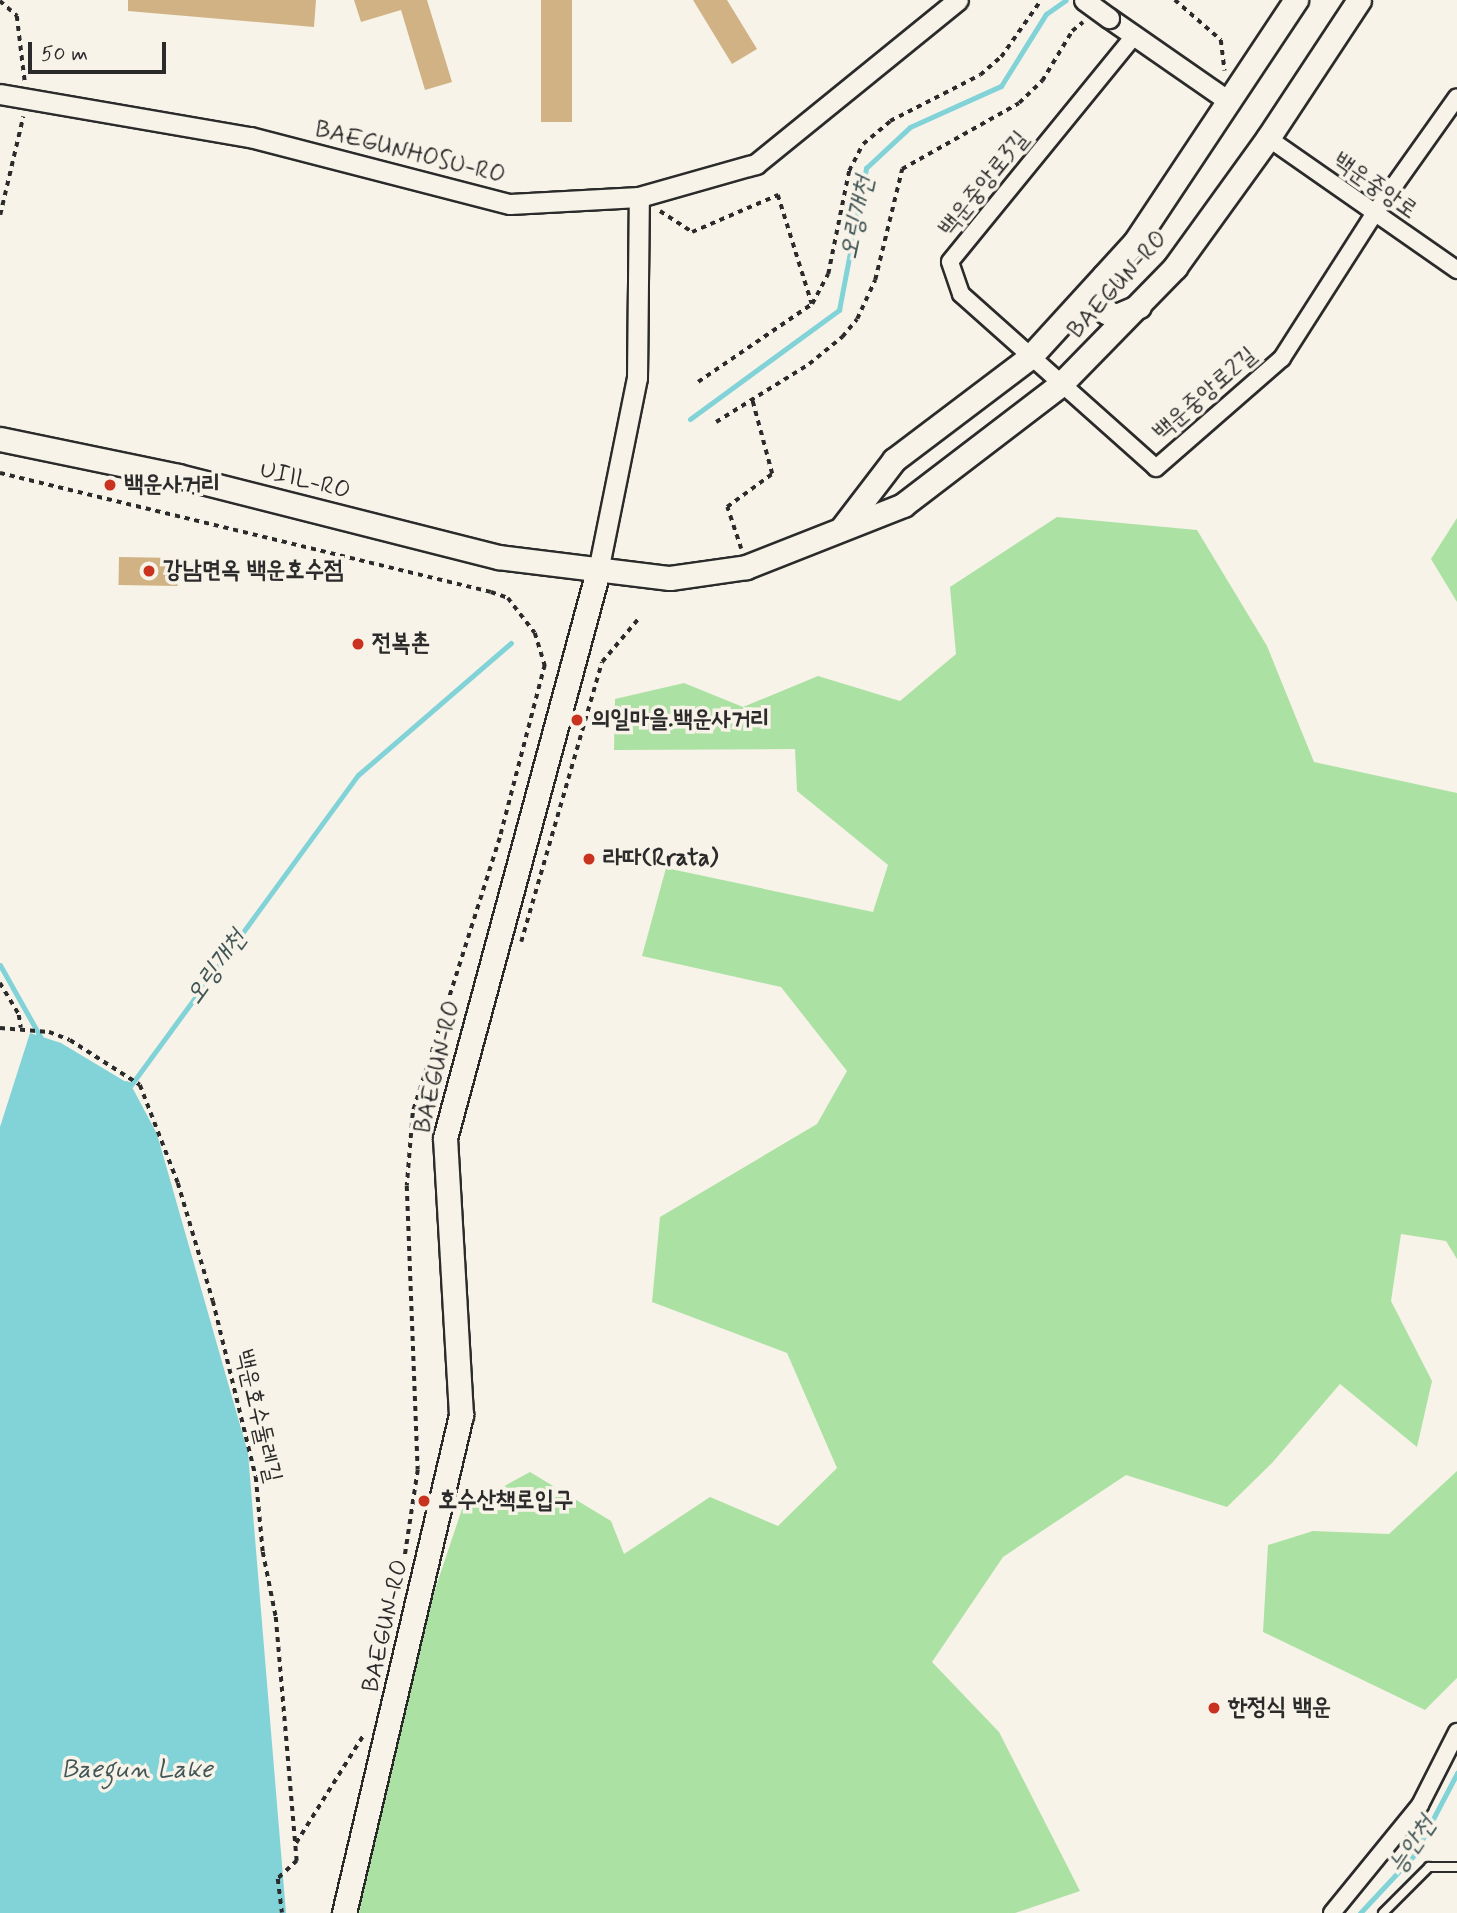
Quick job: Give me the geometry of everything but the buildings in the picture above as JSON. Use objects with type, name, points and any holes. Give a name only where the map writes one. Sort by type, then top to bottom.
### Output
[{"type":"main road","name":"BAEGUN-RO","points":[[842,528],[894,460],[1030,357],[1135,242],[1296,0]]},
{"type":"main road","name":"BAEGUN-RO","points":[[344,1913],[461,1415],[445,1138],[598,571],[670,578],[746,567],[903,505],[1060,385],[1143,304],[1268,138],[1359,0]]},
{"type":"main road","points":[[1104,276],[1101,302],[1106,312],[1116,316],[1143,304]]},
{"type":"main road","name":"UIIL-RO","points":[[0,439],[178,477],[498,557],[598,571]]},
{"type":"street","name":"BAEGUNHOSU-RO","points":[[1,94],[250,137],[510,204],[639,197],[756,164],[958,0]]},
{"type":"street","points":[[1095,11],[1230,102]]},
{"type":"street","name":"백운중앙로3길","points":[[1030,357],[961,294],[950,262],[1134,36]]},
{"type":"street","points":[[1374,214],[1457,97]]},
{"type":"street","name":"백운중앙로","points":[[1268,138],[1457,270]]},
{"type":"street","points":[[598,571],[637,378],[639,197]]},
{"type":"street","name":"백운중앙로2길","points":[[1030,357],[1156,468],[1282,358],[1374,214]]},
{"type":"street","points":[[1332,1913],[1420,1805],[1457,1732]]},
{"type":"lane","points":[[1383,1913],[1429,1867],[1457,1867]]},
{"type":"path","points":[[698,382],[812,304],[828,274],[849,171],[863,144],[890,121],[979,75],[1001,57],[1041,0]]},
{"type":"path","points":[[1175,0],[1221,40],[1230,102]]},
{"type":"path","points":[[0,1],[17,16],[27,99],[0,215]]},
{"type":"path","points":[[716,422],[809,364],[857,319],[875,280],[902,169],[1019,103],[1059,58],[1072,31],[1095,11]]},
{"type":"path","points":[[639,197],[692,232],[778,195],[812,304]]},
{"type":"path","points":[[746,567],[727,507],[772,474],[752,400]]},
{"type":"path","points":[[0,474],[508,597]]},
{"type":"path","points":[[519,947],[534,909],[601,662],[639,618]]},
{"type":"path","points":[[0,983],[19,1015],[21,1028]]},
{"type":"path","name":"백운호수둘레길","points":[[0,1028],[21,1028],[70,1040],[140,1085],[178,1184],[252,1455],[275,1617],[297,1861],[278,1879],[282,1913]]},
{"type":"path","points":[[295,1844],[366,1730]]},
{"type":"green space","points":[[1057,517],[1197,530],[1267,646],[1314,762],[1457,793],[1457,1259],[1446,1241],[1401,1234],[1391,1301],[1432,1381],[1417,1447],[1340,1384],[1272,1463],[1227,1507],[1126,1475],[1003,1557],[932,1662],[999,1732],[1080,1891],[1015,1913],[359,1913],[410,1664],[462,1509],[530,1472],[611,1521],[624,1554],[710,1497],[778,1526],[837,1468],[787,1353],[652,1302],[660,1217],[817,1124],[847,1071],[781,987],[642,956],[666,868],[873,912],[888,865],[797,791],[795,749],[614,750],[615,699],[684,683],[743,707],[818,676],[900,701],[956,654],[950,587]]},
{"type":"green space","points":[[1457,518],[1457,602],[1431,559]]},
{"type":"green space","points":[[1457,1471],[1457,1678],[1425,1710],[1263,1632],[1268,1545],[1313,1531],[1389,1534]]},
{"type":"water","name":"Baegun Lake","points":[[30,1033],[61,1043],[131,1085],[157,1134],[248,1453],[286,1913],[0,1913],[0,1127]]},
{"type":"waterway","name":"오링개천","points":[[690,419],[839,310],[866,168],[910,127],[1001,86],[1046,14],[1066,0]]},
{"type":"waterway","name":"오링개천","points":[[126,1083],[131,1085],[358,775],[511,643]]},
{"type":"waterway","points":[[0,965],[41,1038]]},
{"type":"waterway","name":"능안천","points":[[1360,1913],[1414,1855],[1457,1773]]},
{"type":"place","name":"백운사거리","points":[[110,485]]},
{"type":"place","name":"강남면옥 백운호수점","points":[[149,571]]},
{"type":"place","name":"전복촌","points":[[358,644]]},
{"type":"place","name":"의일마을.백운사거리","points":[[577,720]]},
{"type":"place","name":"라따(Rrata)","points":[[589,859]]},
{"type":"place","name":"호수산책로입구","points":[[424,1501]]},
{"type":"place","name":"한정식 백운","points":[[1214,1708]]}]
